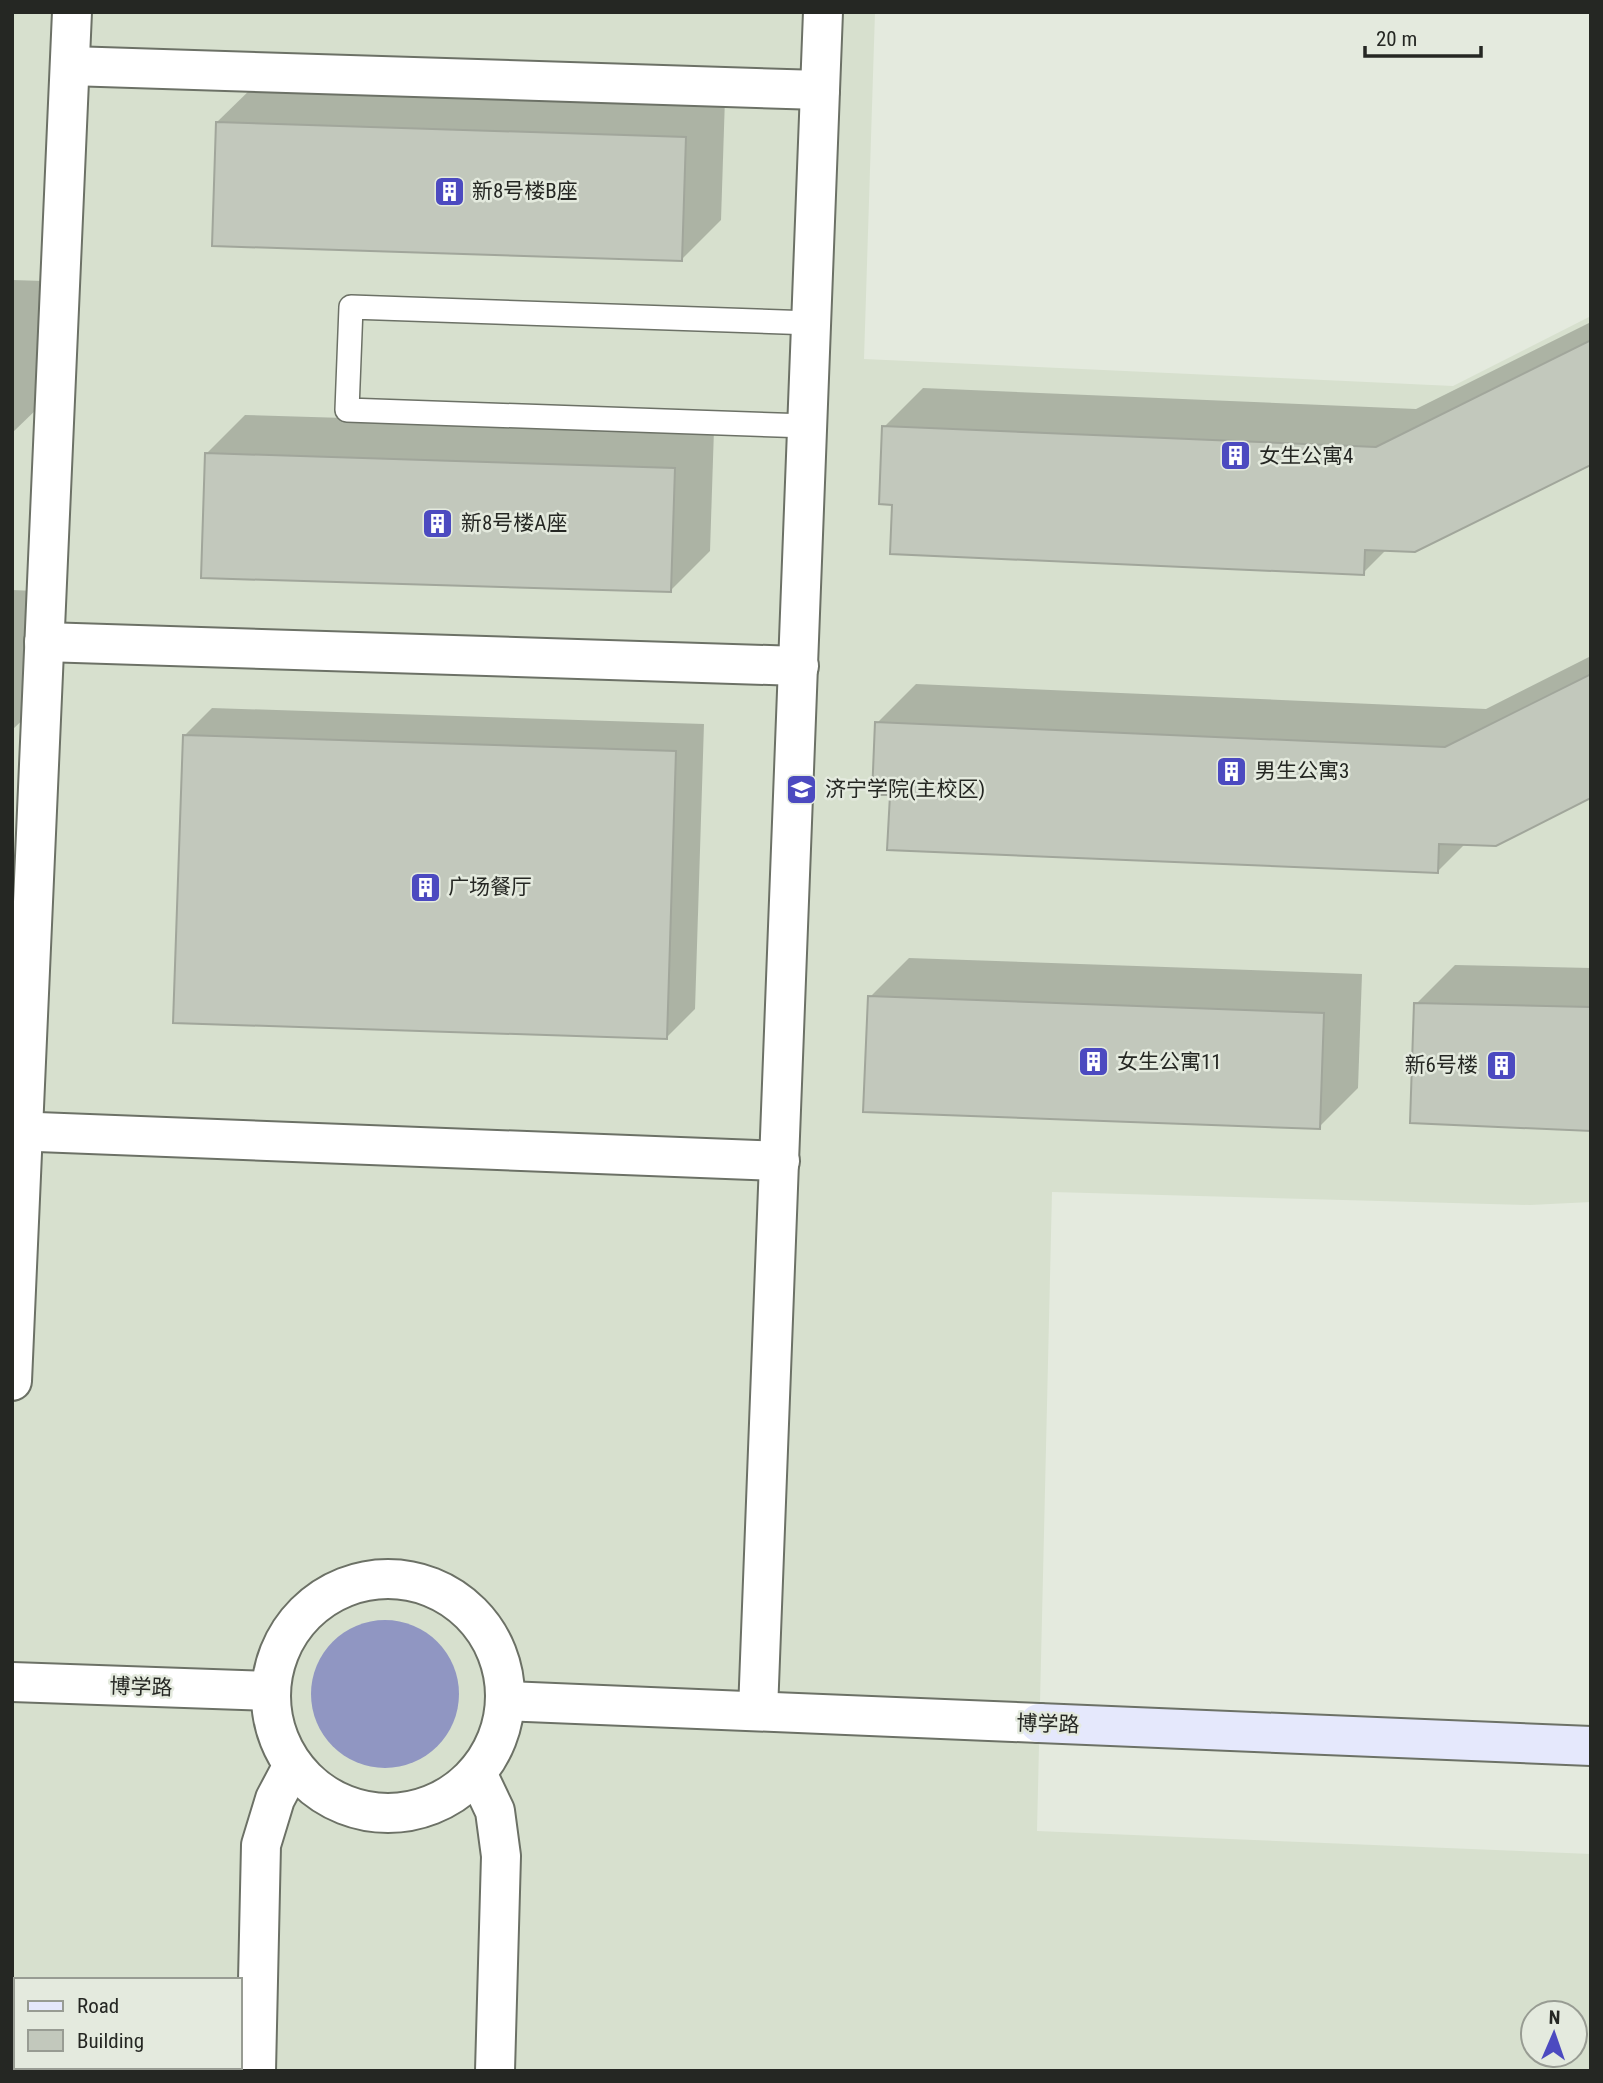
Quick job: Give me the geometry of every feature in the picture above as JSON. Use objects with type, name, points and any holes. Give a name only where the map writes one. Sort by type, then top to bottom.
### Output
[{"type":"street","points":[[12,1381],[18,1131],[44,642],[72,12]]},
{"type":"street","points":[[758,1712],[823,12]]},
{"type":"street","points":[[70,66],[820,90]]},
{"type":"street","points":[[44,642],[799,666]]},
{"type":"street","points":[[18,1131],[780,1161]]},
{"type":"street","points":[[393,1579],[418,1583],[443,1593],[473,1617],[496,1649],[503,1675],[505,1701],[501,1726],[491,1751],[477,1773],[457,1790],[435,1803],[409,1811],[383,1813],[357,1808],[333,1799],[311,1784],[293,1765],[280,1742],[272,1717],[271,1691],[275,1665],[284,1641],[299,1619],[318,1602],[341,1588],[366,1581],[393,1579]]},
{"type":"street","name":"博学路","points":[[12,1682],[271,1691]]},
{"type":"street","name":"博学路","points":[[505,1701],[1591,1746]]},
{"type":"street","points":[[256,2071],[261,1845],[275,1798],[293,1765]]},
{"type":"street","points":[[477,1773],[495,1811],[501,1856],[495,2071]]},
{"type":"lane","points":[[808,426],[347,410],[351,307],[812,323]]},
{"type":"shaded area","name":"济宁学院(主校区)","points":[[12,12],[875,12],[864,359],[1453,386],[1591,316],[1591,1202],[1530,1205],[1052,1192],[1037,1831],[1591,1854],[1591,2071],[12,2071]]},
{"type":"water","points":[[385,1620],[413,1626],[437,1642],[453,1666],[459,1694],[453,1722],[437,1746],[413,1762],[385,1768],[357,1762],[333,1746],[317,1722],[311,1694],[317,1666],[333,1642],[357,1626]]},
{"type":"building","name":"新8号楼B座","points":[[216,122],[686,137],[682,261],[212,246]]},
{"type":"building","name":"女生公寓4","points":[[1591,340],[1591,465],[1415,552],[1365,550],[1364,575],[890,554],[892,505],[879,504],[882,426],[1376,447]]},
{"type":"building","name":"新8号楼A座","points":[[205,453],[675,468],[671,592],[201,578]]},
{"type":"building","name":"男生公寓3","points":[[1591,674],[1591,798],[1496,846],[1439,844],[1438,873],[887,850],[890,795],[872,795],[875,722],[1445,747]]},
{"type":"building","name":"广场餐厅","points":[[183,735],[676,751],[667,1039],[173,1023]]},
{"type":"building","name":"女生公寓11","points":[[868,996],[1324,1013],[1320,1129],[863,1112]]},
{"type":"building","name":"新6号楼","points":[[1414,1003],[1591,1007],[1591,1131],[1410,1123]]},
{"type":"place","name":"新8号楼B座","points":[[449,191]]},
{"type":"place","name":"女生公寓4","points":[[1236,456]]},
{"type":"place","name":"新8号楼A座","points":[[438,523]]},
{"type":"place","name":"男生公寓3","points":[[1232,771]]},
{"type":"place","name":"济宁学院(主校区)","points":[[802,789]]},
{"type":"place","name":"广场餐厅","points":[[425,887]]},
{"type":"place","name":"女生公寓11","points":[[1094,1062]]},
{"type":"place","name":"新6号楼","points":[[1501,1065]]}]
